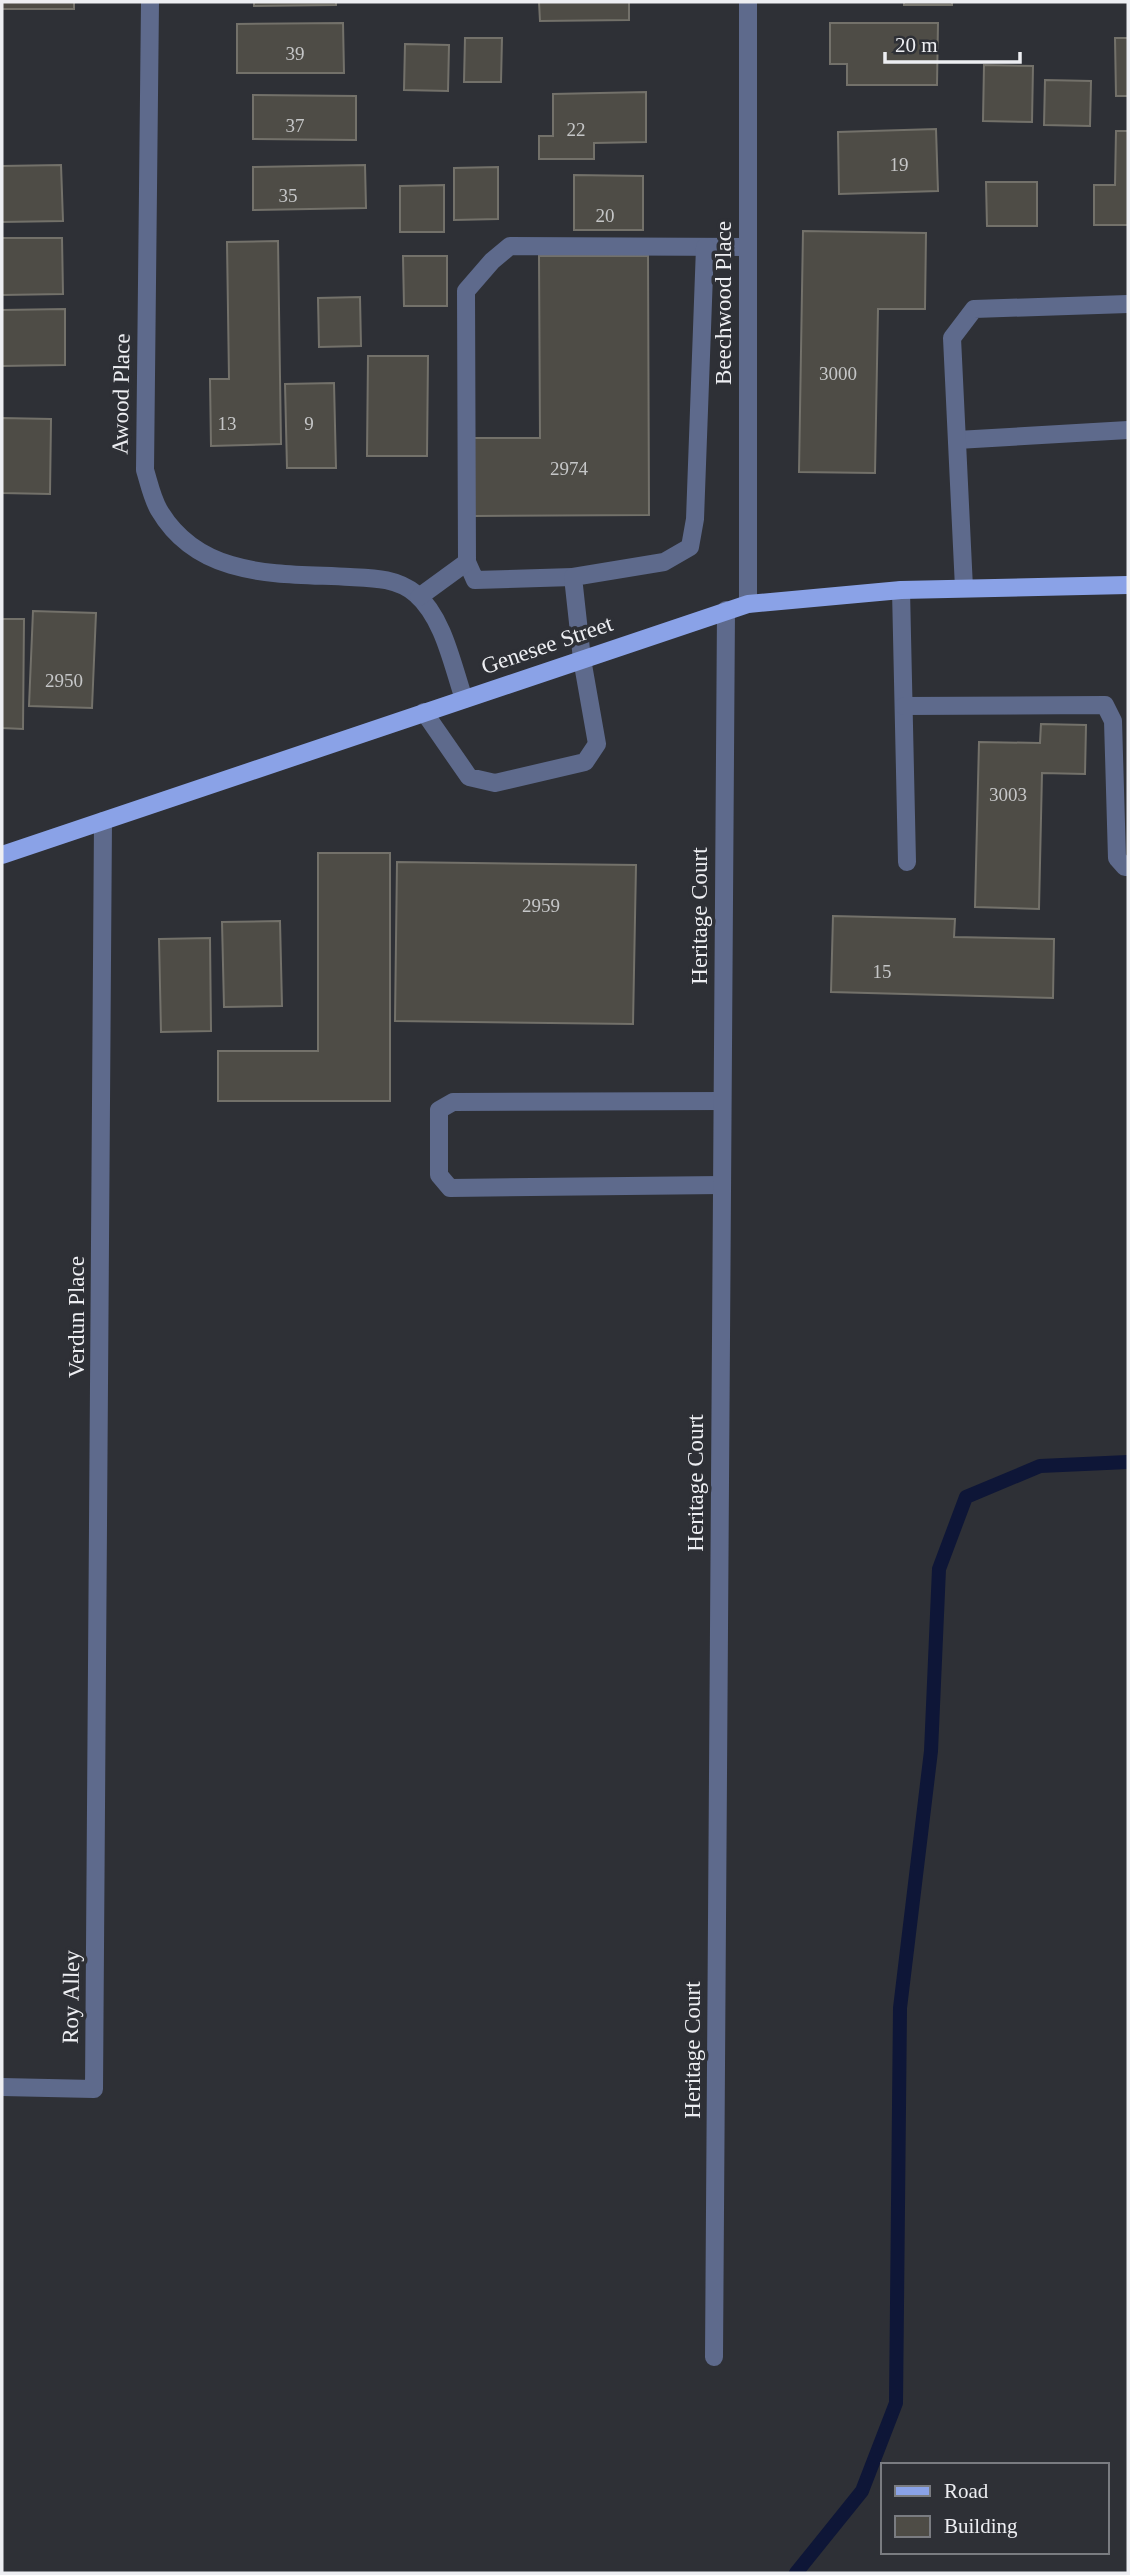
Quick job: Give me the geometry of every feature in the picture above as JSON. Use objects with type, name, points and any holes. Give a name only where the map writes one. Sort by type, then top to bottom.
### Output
[{"type":"main road","name":"Genesee Street","points":[[2,855],[748,604],[901,590],[1128,585]]},
{"type":"street","name":"Awood Place","points":[[150,2],[145,470],[159,509],[183,539],[210,559],[246,570],[386,579],[414,592],[435,615],[464,699]]},
{"type":"street","name":"Beechwood Place","points":[[748,2],[748,604]]},
{"type":"street","points":[[705,247],[695,519],[690,547],[664,562],[573,576],[475,579],[467,562],[466,291],[492,261],[510,246],[748,247]]},
{"type":"street","points":[[964,589],[952,338],[974,309],[1128,304]]},
{"type":"street","points":[[957,440],[1128,430]]},
{"type":"street","points":[[419,597],[467,562]]},
{"type":"street","points":[[424,712],[469,777],[495,783],[585,762],[597,744],[582,659],[573,576]]},
{"type":"street","points":[[901,590],[907,862]]},
{"type":"street","name":"Heritage Court","points":[[714,2357],[726,610]]},
{"type":"street","points":[[904,706],[1105,705],[1113,721],[1117,858],[1128,867]]},
{"type":"street","name":"Verdun Place","points":[[97,1813],[103,821]]},
{"type":"street","points":[[722,1101],[453,1102],[439,1110],[439,1175],[450,1188],[722,1185]]},
{"type":"street","name":"Roy Alley","points":[[2,2087],[94,2089],[97,1813]]},
{"type":"building","points":[[2,2],[74,2],[74,9],[2,9]]},
{"type":"building","points":[[254,2],[336,2],[336,5],[254,6]]},
{"type":"building","points":[[539,2],[629,2],[629,20],[540,21]]},
{"type":"building","points":[[904,2],[952,2],[952,5],[904,5]]},
{"type":"building","points":[[343,23],[344,73],[237,73],[237,24]]},
{"type":"building","points":[[830,23],[938,23],[937,85],[847,85],[847,64],[830,64]]},
{"type":"building","points":[[465,38],[502,38],[501,82],[464,82]]},
{"type":"building","points":[[1115,38],[1128,38],[1128,96],[1116,96]]},
{"type":"building","points":[[405,44],[449,45],[448,91],[404,90]]},
{"type":"building","points":[[984,65],[1033,66],[1032,122],[983,121]]},
{"type":"building","points":[[1045,80],[1091,81],[1090,126],[1044,125]]},
{"type":"building","points":[[646,92],[646,142],[594,143],[594,159],[539,159],[539,136],[553,136],[553,94]]},
{"type":"building","points":[[253,95],[356,96],[356,140],[253,139]]},
{"type":"building","points":[[936,129],[938,191],[839,194],[838,132]]},
{"type":"building","points":[[1116,131],[1128,131],[1128,225],[1094,225],[1094,185],[1115,185]]},
{"type":"building","points":[[61,165],[63,221],[2,222],[2,166]]},
{"type":"building","points":[[365,165],[366,208],[253,210],[253,167]]},
{"type":"building","points":[[498,167],[498,219],[454,220],[454,168]]},
{"type":"building","points":[[574,175],[643,176],[643,230],[574,230]]},
{"type":"building","points":[[986,182],[1037,182],[1037,226],[987,226]]},
{"type":"building","points":[[444,185],[444,232],[400,232],[400,186]]},
{"type":"building","points":[[803,231],[926,233],[925,309],[878,309],[875,473],[799,472]]},
{"type":"building","points":[[2,238],[62,238],[63,294],[2,295]]},
{"type":"building","points":[[278,241],[281,444],[211,446],[210,379],[229,379],[227,242]]},
{"type":"building","points":[[403,256],[447,256],[447,306],[404,306]]},
{"type":"building","points":[[539,256],[648,256],[649,515],[474,516],[474,438],[540,438]]},
{"type":"building","points":[[360,297],[361,346],[319,347],[318,298]]},
{"type":"building","points":[[65,309],[65,365],[2,366],[2,310]]},
{"type":"building","points":[[368,356],[428,356],[427,456],[367,456]]},
{"type":"building","points":[[334,383],[336,468],[287,468],[285,384]]},
{"type":"building","points":[[2,418],[51,419],[50,494],[2,493]]},
{"type":"building","points":[[33,611],[96,613],[92,708],[29,706]]},
{"type":"building","points":[[2,619],[24,619],[23,729],[2,728]]},
{"type":"building","points":[[1041,724],[1086,725],[1085,774],[1042,773],[1039,909],[975,907],[979,742],[1040,743]]},
{"type":"building","points":[[318,853],[390,853],[390,1101],[218,1101],[218,1051],[318,1051]]},
{"type":"building","points":[[397,862],[636,865],[633,1024],[395,1021]]},
{"type":"building","points":[[833,916],[955,919],[954,937],[1054,939],[1053,998],[831,992]]},
{"type":"building","points":[[280,921],[282,1006],[224,1007],[222,922]]},
{"type":"building","points":[[210,938],[211,1031],[161,1032],[159,939]]},
{"type":"waterway","points":[[796,2573],[862,2491],[896,2403],[900,2008],[931,1751],[939,1569],[966,1497],[1040,1466],[1128,1462]]}]
